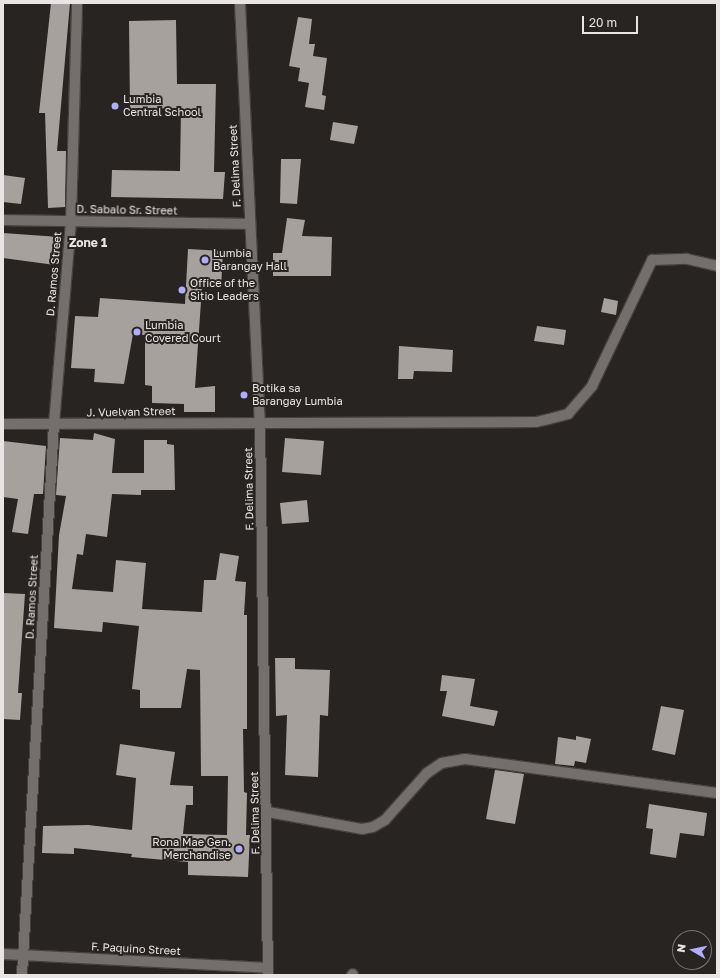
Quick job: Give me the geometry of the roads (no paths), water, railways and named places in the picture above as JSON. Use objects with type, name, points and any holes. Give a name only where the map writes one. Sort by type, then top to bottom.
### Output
[{"type":"street","name":"D. Ramos Street","points":[[22,975],[54,424],[70,221],[77,3]]},
{"type":"street","name":"F. Delima Street","points":[[240,3],[260,423],[268,812],[268,971]]},
{"type":"street","name":"D. Sabalo Sr. Street","points":[[3,220],[250,224]]},
{"type":"street","name":"J. Vuelvan Street","points":[[3,424],[536,422],[568,414],[592,386],[652,260],[687,259],[717,266]]},
{"type":"street","points":[[268,812],[362,829],[373,827],[385,820],[427,773],[442,763],[465,759],[495,761],[717,793]]},
{"type":"street","name":"F. Paquino Street","points":[[3,954],[268,971]]},
{"type":"place","name":"Lumbia Central School","points":[[115,106]]},
{"type":"place","name":"Lumbia Barangay Hall","points":[[205,260]]},
{"type":"place","name":"Office of the Sitio Leaders","points":[[182,290]]},
{"type":"place","name":"Lumbia Covered Court","points":[[137,332]]},
{"type":"place","name":"Botika sa Barangay Lumbia","points":[[244,395]]},
{"type":"place","name":"Rona Mae Gen. Merchandise","points":[[239,849]]},
{"type":"district","name":"Zone 1","points":[[88,243]]}]
